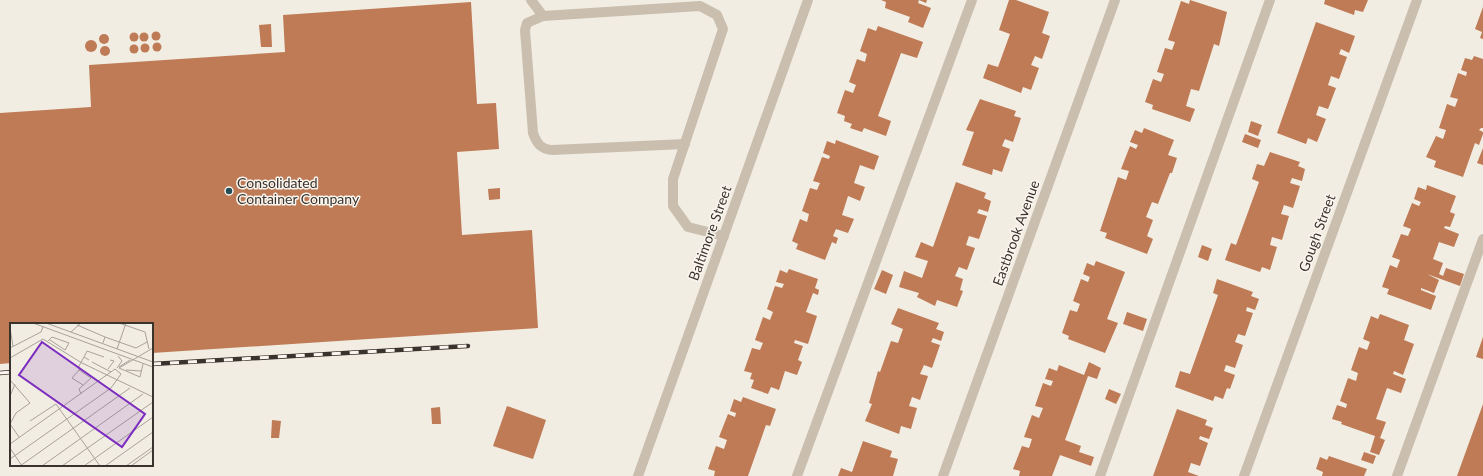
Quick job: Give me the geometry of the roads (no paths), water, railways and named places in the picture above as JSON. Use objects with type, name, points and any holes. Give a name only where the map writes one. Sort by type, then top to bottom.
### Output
[{"type":"street","points":[[530,0],[543,16]]},
{"type":"street","name":"Baltimore Street","points":[[638,476],[808,0]]},
{"type":"street","points":[[797,476],[972,0]]},
{"type":"street","name":"Eastbrook Avenue","points":[[943,476],[1115,0]]},
{"type":"street","points":[[1100,476],[1270,0]]},
{"type":"street","name":"Gough Street","points":[[1244,476],[1417,0]]},
{"type":"street","points":[[685,144],[552,150],[545,149],[536,143],[533,133],[525,30],[527,23],[543,16],[700,6],[717,15],[723,29],[685,144],[673,179],[673,206],[688,227],[724,236]]},
{"type":"street","points":[[1396,476],[1483,239]]},
{"type":"railway","points":[[153,364],[468,346]]},
{"type":"railway","points":[[0,373],[10,372]]},
{"type":"place","name":"Consolidated Container Company","points":[[229,191]]}]
